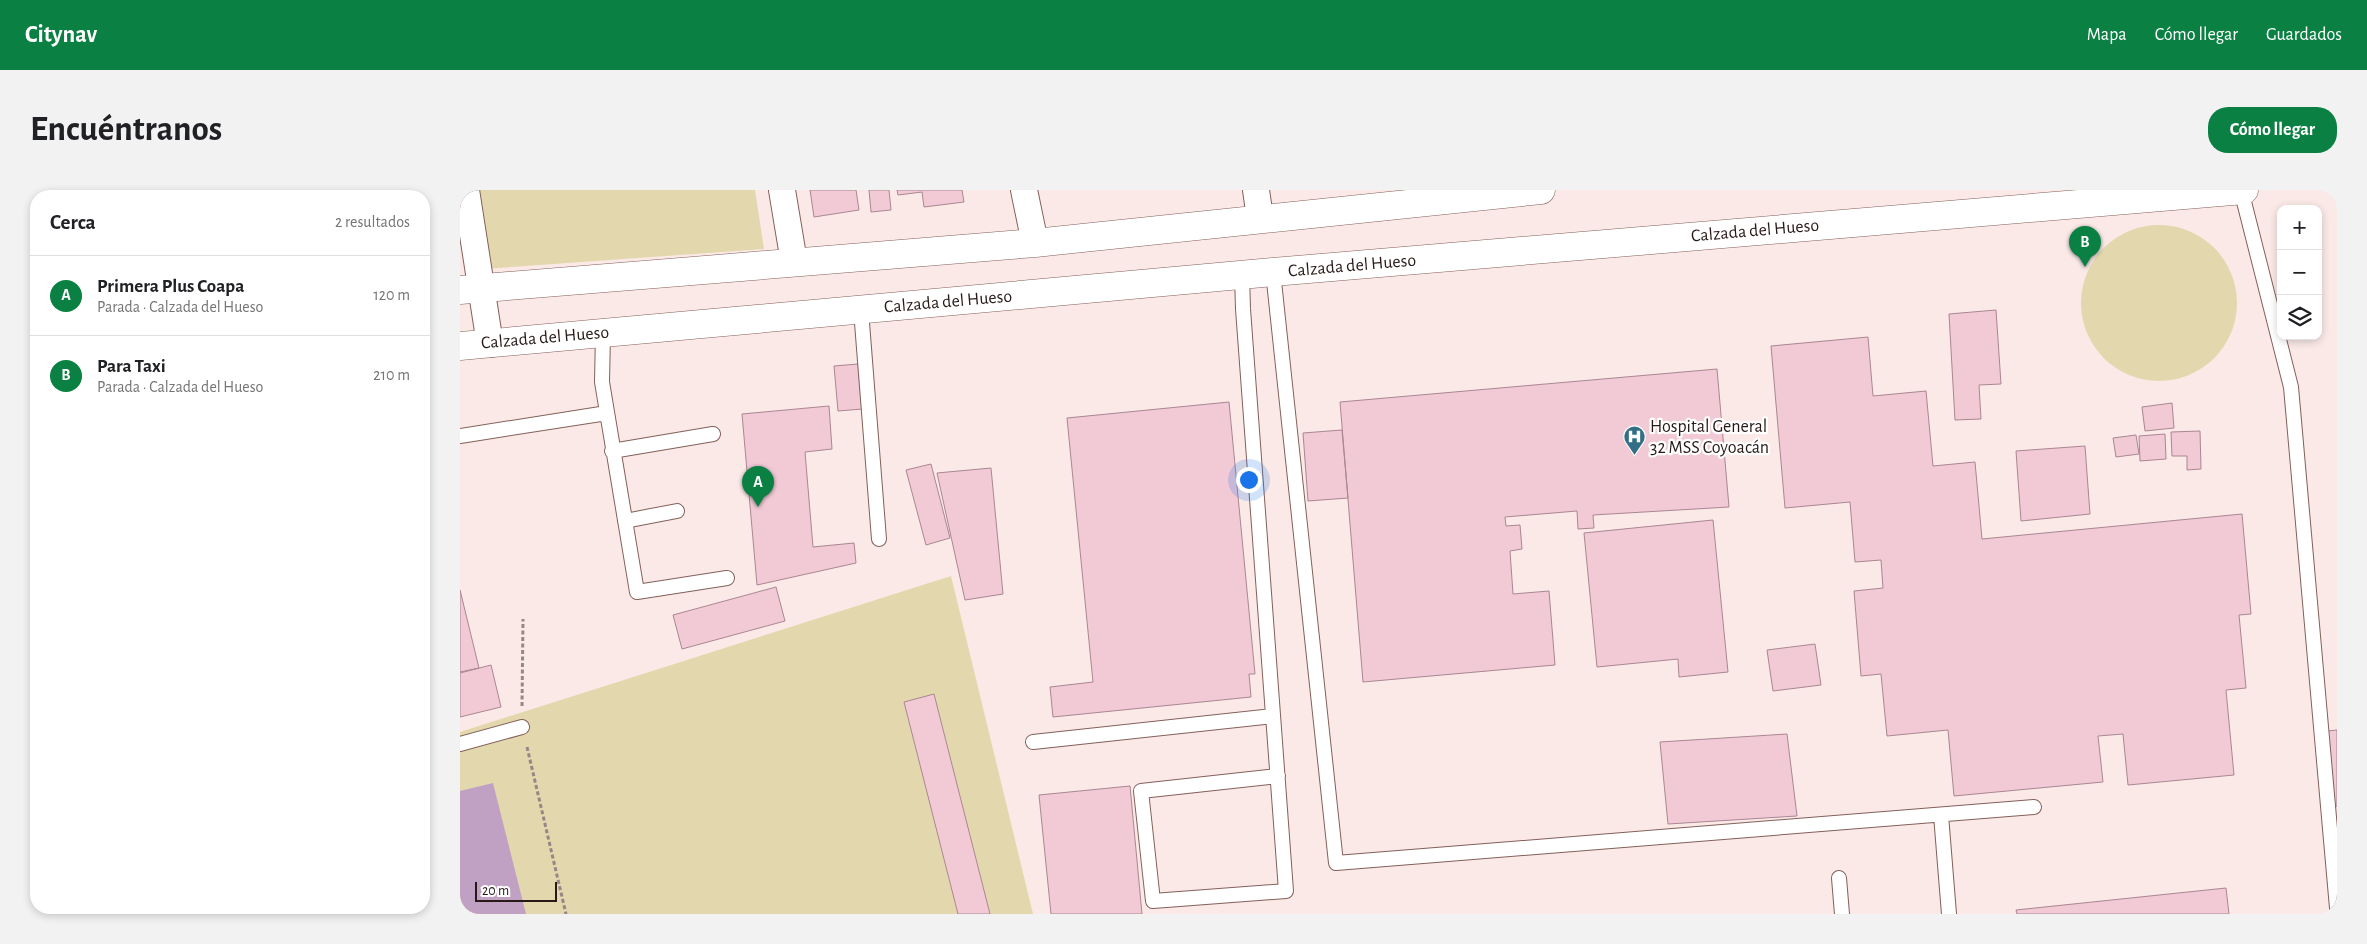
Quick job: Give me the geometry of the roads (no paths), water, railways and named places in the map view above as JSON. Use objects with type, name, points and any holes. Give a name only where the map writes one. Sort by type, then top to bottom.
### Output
[{"type":"main road","points":[[471,289],[1035,243],[1496,192],[1541,190]]},
{"type":"main road","name":"Calzada del Hueso","points":[[460,346],[1273,272],[2242,190]]},
{"type":"street","points":[[466,190],[471,289],[490,344]]},
{"type":"street","points":[[782,190],[794,262]]},
{"type":"street","points":[[1024,190],[1035,243]]},
{"type":"street","points":[[1256,190],[1260,218]]},
{"type":"lane","points":[[2242,190],[2291,387],[2337,908]]},
{"type":"lane","points":[[1273,272],[1336,863],[2034,807]]},
{"type":"lane","points":[[1242,275],[1273,716],[1278,776],[1286,891],[1153,901],[1141,791],[1278,776]]},
{"type":"lane","points":[[861,310],[879,539]]},
{"type":"lane","points":[[602,333],[602,382],[637,592],[728,578]]},
{"type":"lane","points":[[460,436],[607,413]]},
{"type":"lane","points":[[612,451],[712,434]]},
{"type":"lane","points":[[625,521],[677,511]]},
{"type":"lane","points":[[1033,742],[1273,716]]},
{"type":"lane","points":[[460,744],[522,727]]},
{"type":"lane","points":[[1941,815],[1949,914]]},
{"type":"lane","points":[[1839,878],[1842,914]]},
{"type":"place","name":"Para Taxi","points":[[2085,267]]},
{"type":"place","name":"Hospital General 32 MSS Coyoacán","points":[[1634,456]]},
{"type":"place","name":"Primera Plus Coapa","points":[[758,507]]}]
